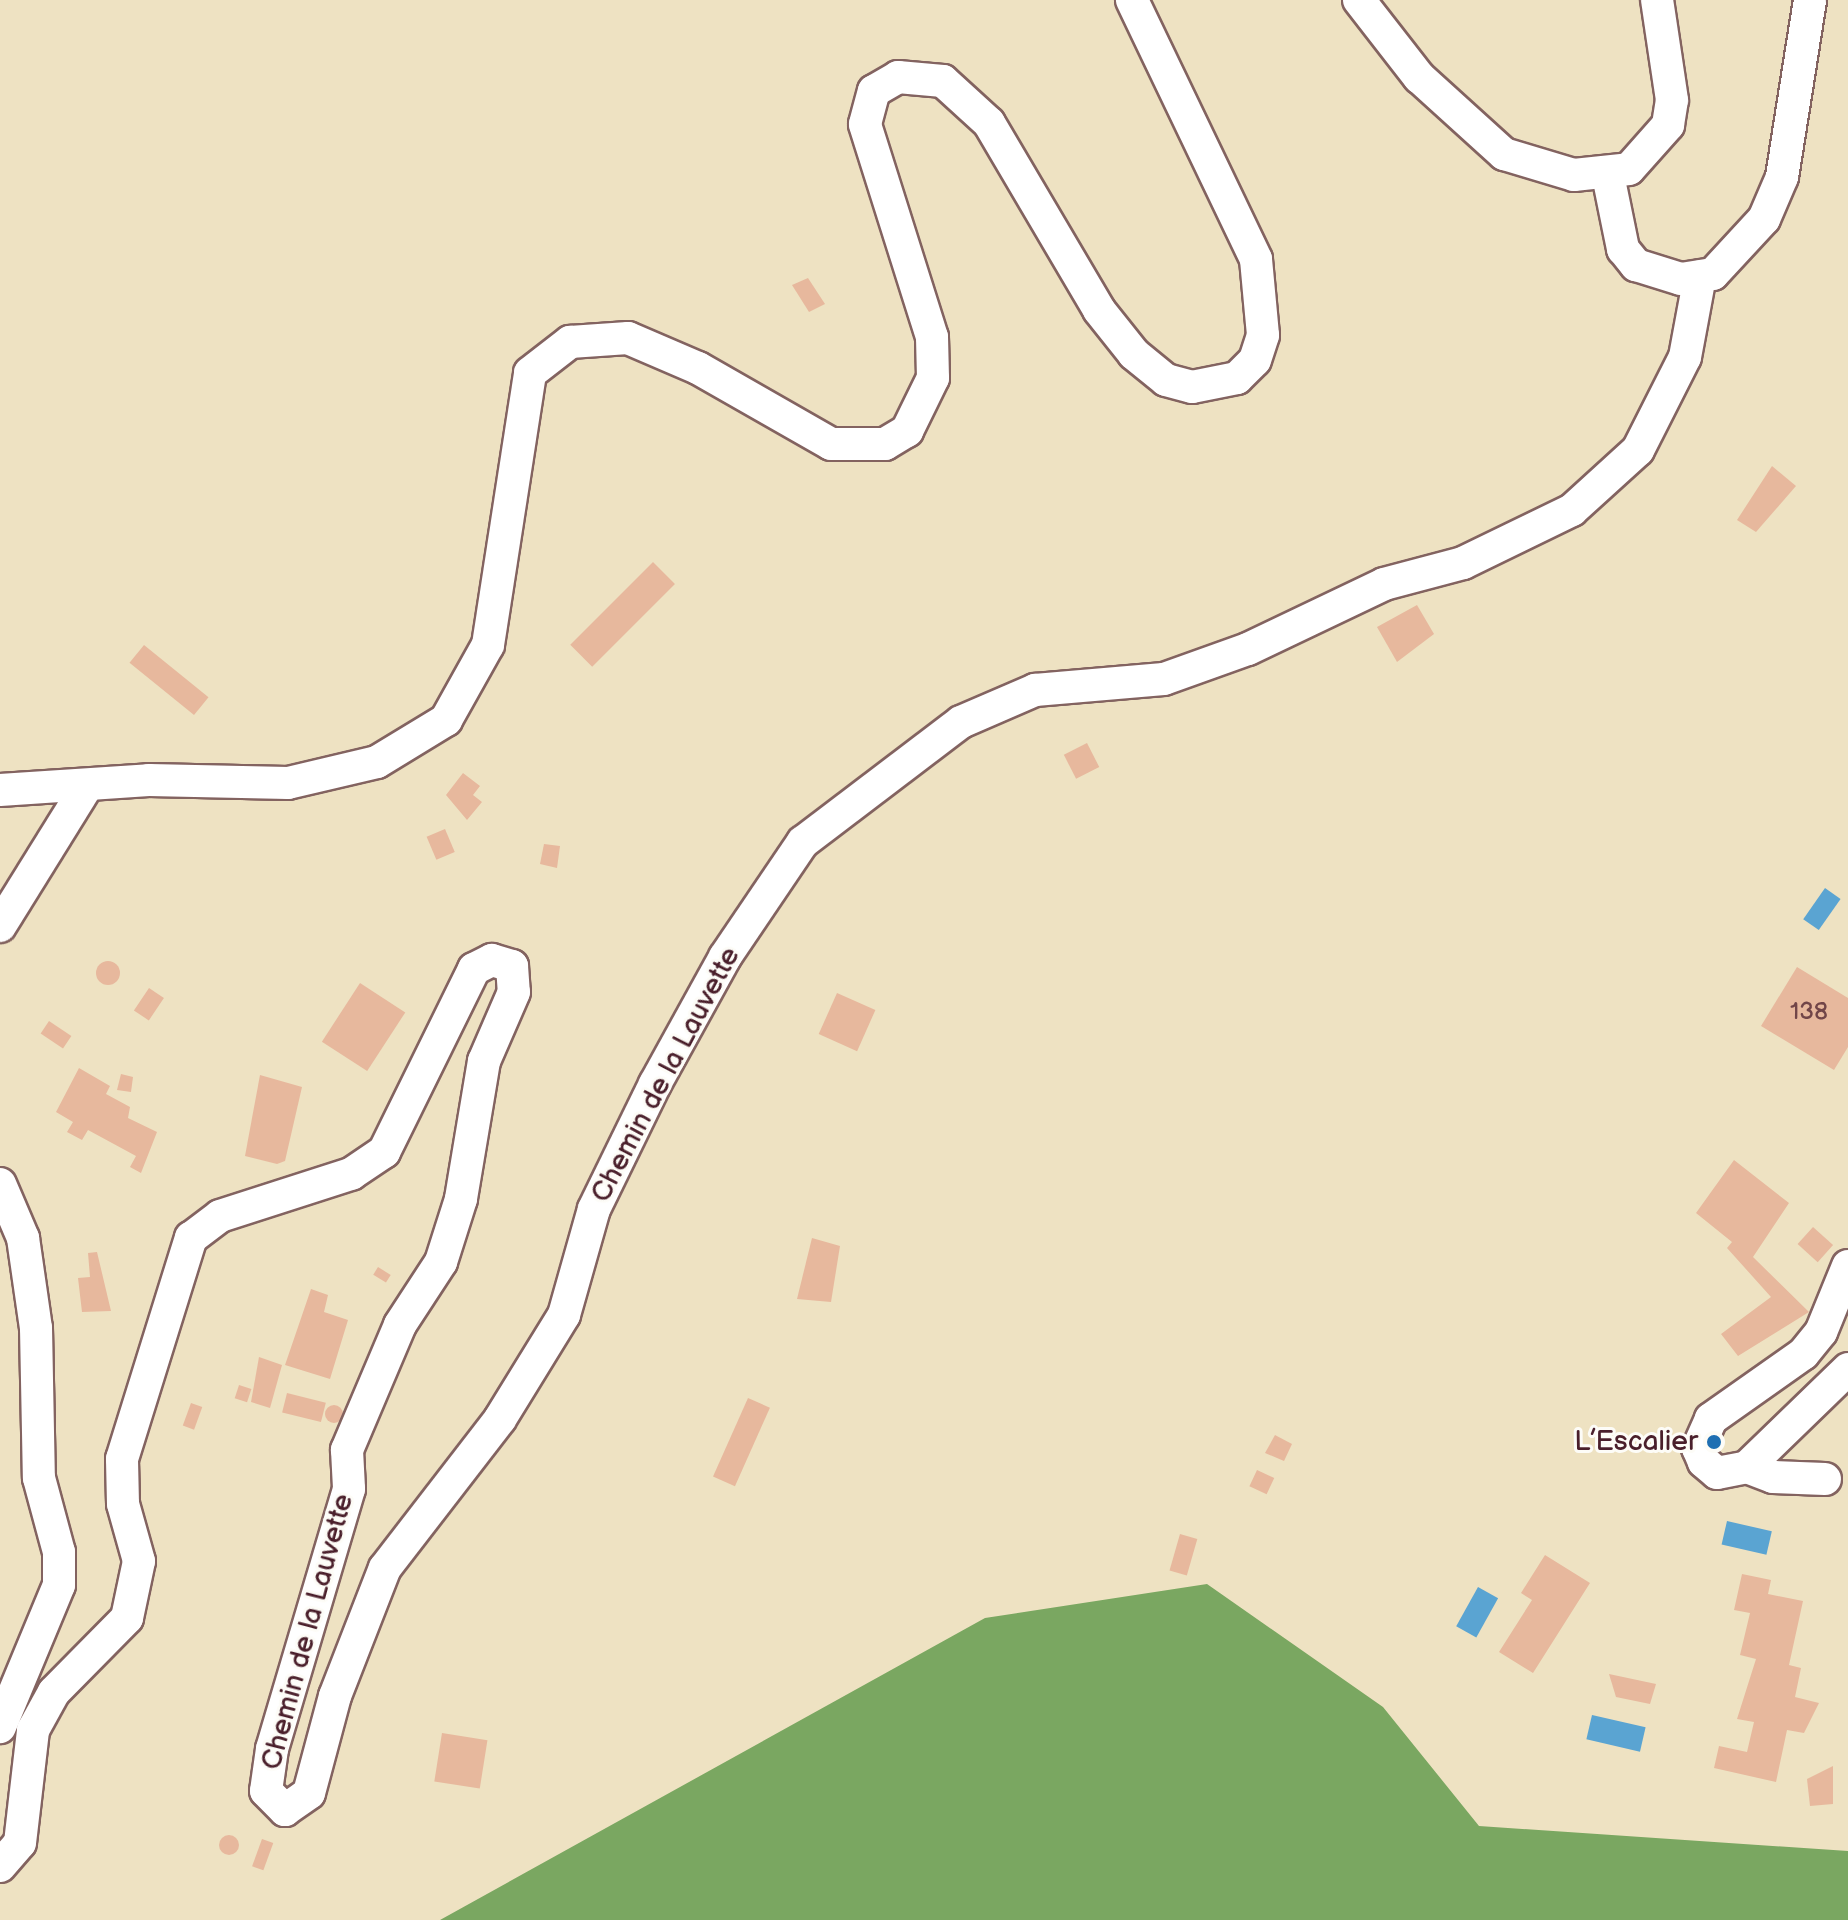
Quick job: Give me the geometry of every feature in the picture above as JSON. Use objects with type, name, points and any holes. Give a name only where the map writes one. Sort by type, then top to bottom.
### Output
[{"type":"street","points":[[0,790],[85,789],[149,780],[288,783],[335,776],[377,762],[446,720],[488,645],[530,373],[570,342],[628,338],[698,368],[831,444],[885,444],[907,431],[933,378],[932,337],[865,124],[874,91],[898,77],[943,81],[989,123],[1099,310],[1134,354],[1166,380],[1192,387],[1237,378],[1255,360],[1263,335],[1256,259],[1132,0]]},
{"type":"street","points":[[1359,0],[1419,77],[1504,154],[1537,168],[1608,175],[1643,160],[1668,125],[1657,0]]},
{"type":"street","points":[[1608,175],[1623,249],[1636,265],[1656,276],[1700,276],[1742,248],[1782,177],[1810,0]]},
{"type":"street","name":"Chemin de la Lauvette","points":[[0,1866],[20,1843],[33,1730],[54,1692],[127,1618],[139,1561],[123,1504],[122,1459],[191,1238],[220,1216],[351,1174],[384,1152],[474,969],[492,960],[512,966],[514,992],[484,1061],[461,1199],[441,1262],[400,1325],[347,1450],[346,1502],[272,1749],[266,1791],[285,1810],[309,1793],[335,1696],[385,1568],[500,1419],[564,1315],[594,1209],[655,1084],[725,957],[803,842],[961,722],[1035,690],[1178,674],[1384,584],[1463,563],[1572,510],[1638,450],[1685,357],[1700,276]]},
{"type":"street","points":[[0,926],[85,789]]},
{"type":"street","points":[[0,1184],[23,1238],[36,1328],[39,1478],[59,1552],[59,1585],[0,1727]]},
{"type":"street","points":[[1825,1479],[1747,1467],[1717,1473],[1704,1462],[1701,1432],[1803,1354],[1821,1332],[1848,1266]]},
{"type":"street","points":[[1747,1467],[1848,1369]]},
{"type":"green space","points":[[1207,1584],[1383,1707],[1479,1826],[1848,1851],[1848,1920],[440,1920],[985,1618]]},
{"type":"water","points":[[1825,888],[1841,899],[1819,930],[1803,919]]},
{"type":"water","points":[[1727,1521],[1772,1531],[1766,1555],[1722,1544]]},
{"type":"water","points":[[1478,1587],[1498,1598],[1476,1638],[1456,1626]]},
{"type":"water","points":[[1592,1715],[1646,1727],[1640,1752],[1586,1739]]},
{"type":"building","points":[[808,278],[825,304],[809,312],[792,285]]},
{"type":"building","points":[[1772,466],[1796,486],[1756,532],[1737,520]]},
{"type":"building","points":[[653,562],[675,584],[592,667],[570,645]]},
{"type":"building","points":[[1417,605],[1434,634],[1397,662],[1377,627]]},
{"type":"building","points":[[144,645],[209,697],[194,715],[130,663]]},
{"type":"building","points":[[1087,743],[1099,767],[1076,779],[1064,755]]},
{"type":"building","points":[[463,773],[480,786],[473,795],[482,802],[467,820],[446,795]]},
{"type":"building","points":[[445,829],[455,852],[436,860],[427,837]]},
{"type":"building","points":[[544,844],[560,846],[557,868],[540,864]]},
{"type":"building","points":[[103,961],[113,961],[120,968],[120,978],[113,985],[103,985],[96,978],[96,968]]},
{"type":"building","points":[[1797,967],[1848,998],[1848,1047],[1834,1070],[1761,1026]]},
{"type":"building","points":[[360,983],[405,1012],[367,1071],[322,1042]]},
{"type":"building","points":[[149,988],[164,998],[149,1020],[134,1010]]},
{"type":"building","points":[[837,993],[875,1010],[857,1051],[819,1034]]},
{"type":"building","points":[[49,1021],[71,1036],[63,1049],[41,1033]]},
{"type":"building","points":[[79,1068],[110,1086],[106,1094],[130,1107],[128,1118],[157,1132],[141,1173],[130,1167],[136,1156],[88,1130],[82,1140],[67,1132],[73,1122],[56,1112]]},
{"type":"building","points":[[121,1074],[133,1077],[131,1092],[117,1090]]},
{"type":"building","points":[[260,1075],[302,1087],[285,1161],[277,1164],[245,1156]]},
{"type":"building","points":[[1734,1160],[1789,1203],[1753,1257],[1809,1312],[1738,1356],[1721,1334],[1771,1297],[1727,1248],[1732,1242],[1696,1213]]},
{"type":"building","points":[[1813,1227],[1833,1245],[1818,1262],[1798,1244]]},
{"type":"building","points":[[812,1238],[840,1246],[831,1302],[797,1299]]},
{"type":"building","points":[[97,1252],[111,1311],[82,1312],[78,1278],[90,1277],[88,1253]]},
{"type":"building","points":[[378,1267],[391,1275],[386,1283],[373,1275]]},
{"type":"building","points":[[311,1289],[328,1295],[324,1312],[348,1320],[330,1379],[285,1365]]},
{"type":"building","points":[[259,1357],[282,1365],[270,1408],[251,1402]]},
{"type":"building","points":[[239,1385],[251,1389],[247,1402],[235,1398]]},
{"type":"building","points":[[287,1393],[326,1403],[321,1422],[282,1412]]},
{"type":"building","points":[[748,1398],[770,1408],[735,1486],[713,1477]]},
{"type":"building","points":[[191,1403],[202,1407],[194,1430],[183,1426]]},
{"type":"building","points":[[334,1405],[343,1414],[334,1423],[325,1414]]},
{"type":"building","points":[[1275,1435],[1292,1444],[1284,1461],[1265,1453]]},
{"type":"building","points":[[1257,1470],[1274,1478],[1267,1494],[1249,1486]]},
{"type":"building","points":[[1180,1534],[1197,1539],[1187,1575],[1170,1571]]},
{"type":"building","points":[[1545,1555],[1590,1583],[1533,1673],[1499,1652],[1532,1600],[1521,1593]]},
{"type":"building","points":[[1742,1574],[1771,1580],[1768,1594],[1803,1601],[1789,1665],[1801,1668],[1795,1697],[1819,1703],[1804,1733],[1787,1730],[1776,1782],[1714,1768],[1719,1746],[1747,1752],[1754,1722],[1737,1719],[1756,1659],[1740,1655],[1750,1613],[1734,1610]]},
{"type":"building","points":[[1609,1674],[1656,1684],[1650,1704],[1616,1697]]},
{"type":"building","points":[[442,1733],[487,1740],[480,1789],[434,1781]]},
{"type":"building","points":[[1833,1766],[1833,1804],[1810,1806],[1807,1779]]},
{"type":"building","points":[[229,1835],[236,1838],[239,1845],[236,1852],[229,1855],[222,1852],[219,1845],[222,1838]]},
{"type":"building","points":[[262,1839],[273,1843],[263,1870],[252,1866]]},
{"type":"place","name":"L’Escalier","points":[[1714,1442]]}]
